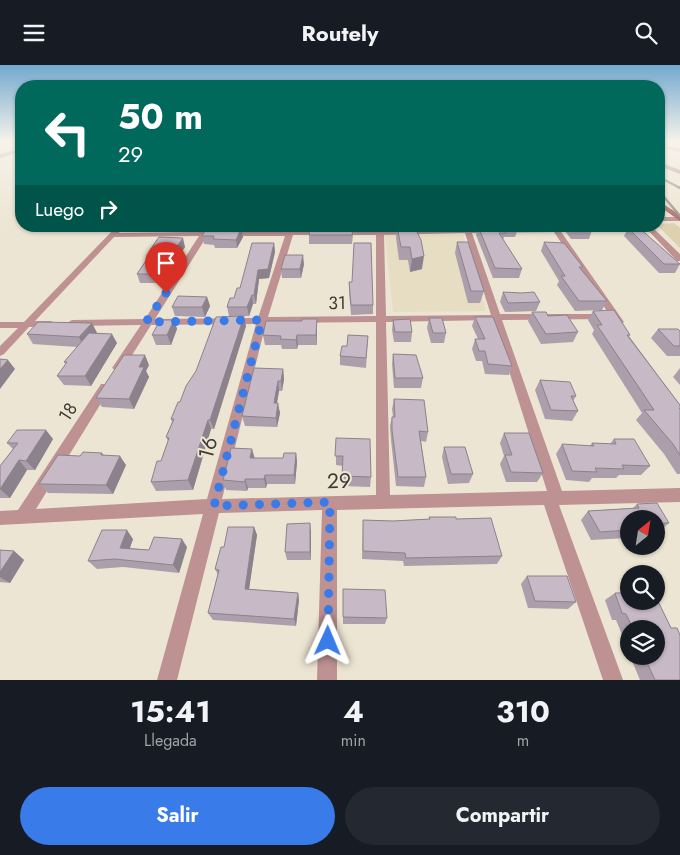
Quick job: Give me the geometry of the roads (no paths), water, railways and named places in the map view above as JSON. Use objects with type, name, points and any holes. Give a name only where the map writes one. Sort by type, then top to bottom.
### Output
[{"type":"main road","points":[[665,208],[679,219]]},
{"type":"street","points":[[665,219],[679,219]]},
{"type":"street","points":[[0,351],[116,232]]},
{"type":"street","points":[[113,235],[169,232]]},
{"type":"street","name":"18","points":[[22,517],[205,232]]},
{"type":"street","name":"16","points":[[167,680],[262,320],[290,232]]},
{"type":"street","points":[[380,232],[383,501]]},
{"type":"street","points":[[468,232],[498,318],[553,498],[613,680]]},
{"type":"street","points":[[558,232],[625,332]]},
{"type":"street","points":[[653,232],[680,259]]},
{"type":"street","name":"31","points":[[0,325],[614,315]]},
{"type":"street","name":"29","points":[[0,518],[214,506],[330,502],[680,495]]},
{"type":"street","points":[[327,680],[330,502]]},
{"type":"railway","points":[[665,180],[680,188],[678,187]]},
{"type":"railway","points":[[665,198],[680,216]]}]
